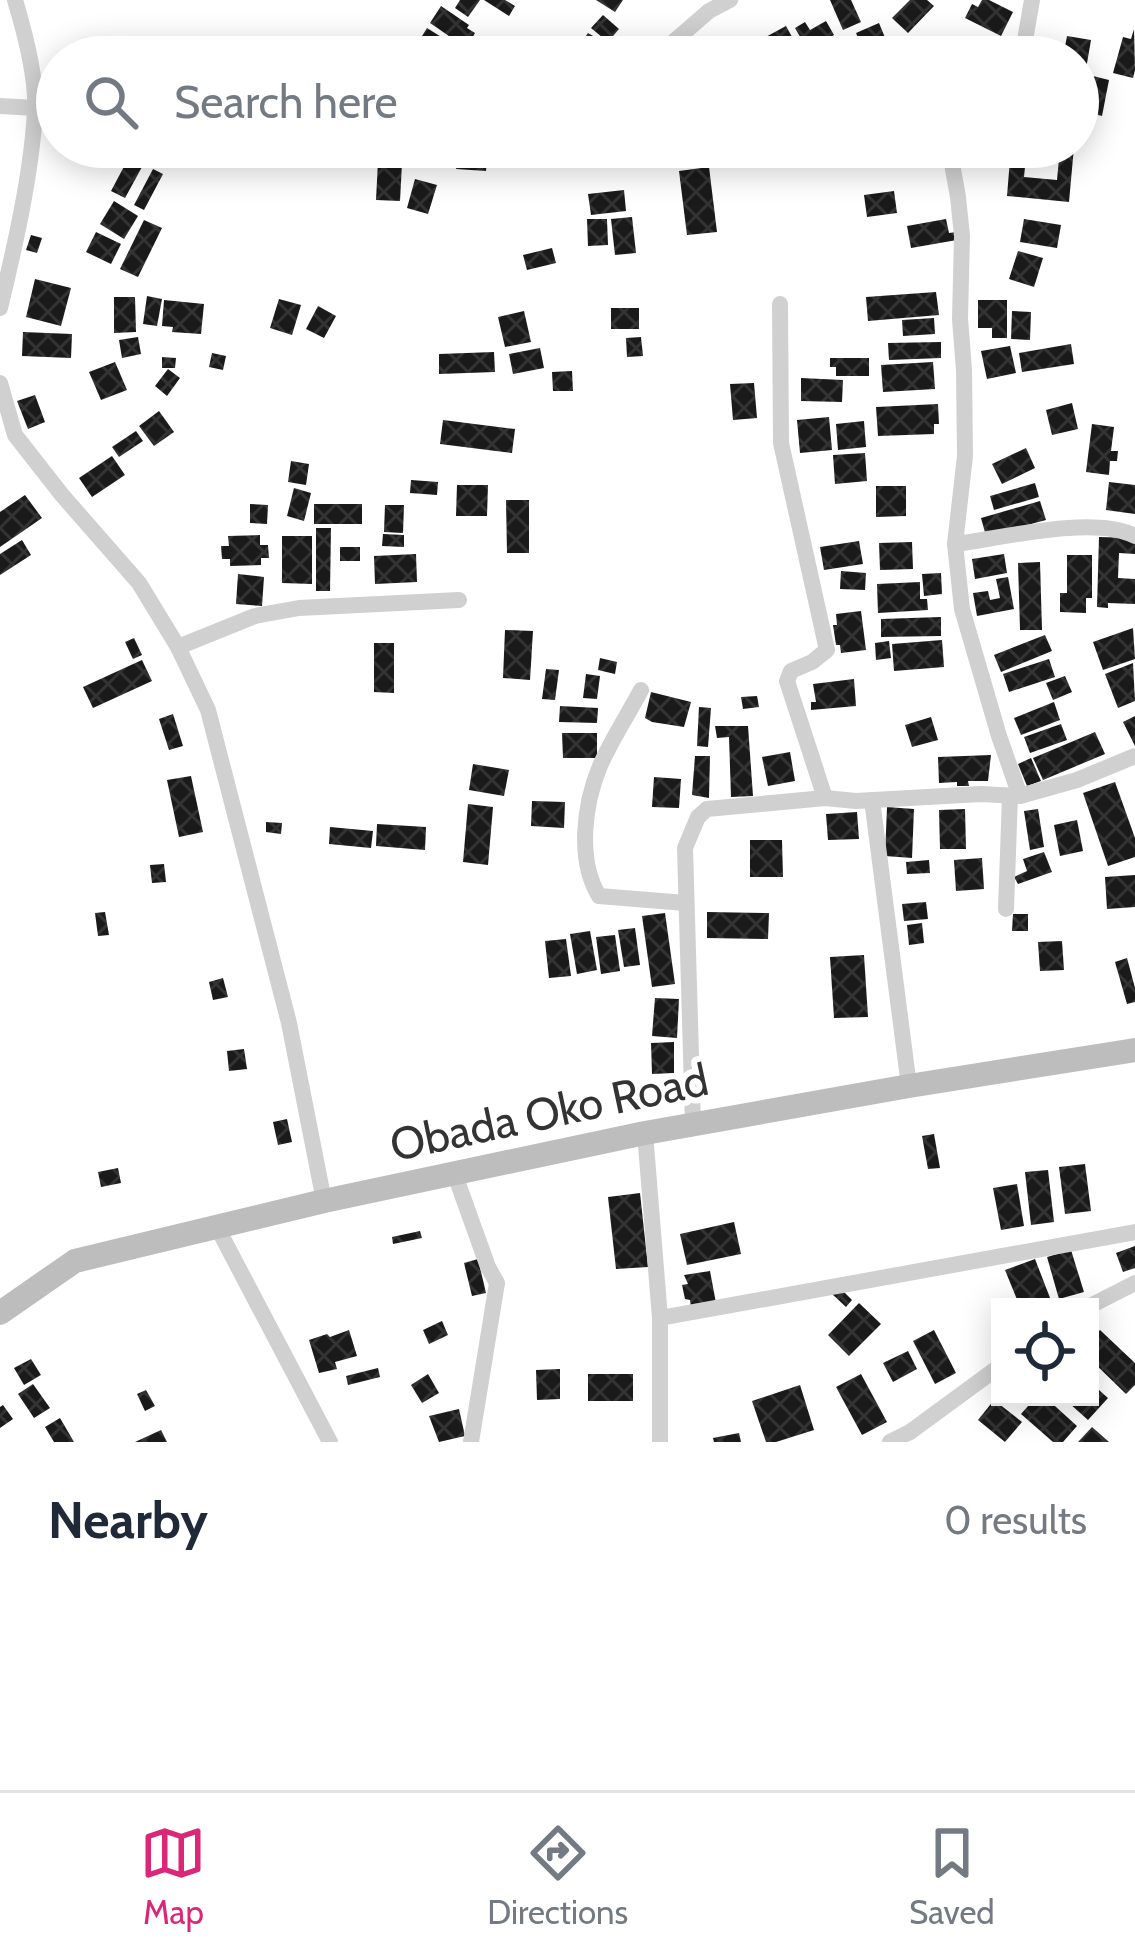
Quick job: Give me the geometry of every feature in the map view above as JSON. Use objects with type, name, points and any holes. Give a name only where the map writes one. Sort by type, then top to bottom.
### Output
[{"type":"main road","name":"Obada Oko Road","points":[[0,1313],[75,1261],[324,1201],[645,1132],[1135,1050]]},
{"type":"street","points":[[0,308],[36,108],[15,0]]},
{"type":"street","points":[[681,36],[730,0]]},
{"type":"street","points":[[1026,36],[1032,0]]},
{"type":"street","points":[[0,106],[36,108]]},
{"type":"street","points":[[952,168],[962,236],[965,457],[955,544],[962,609],[1015,796],[1006,909]]},
{"type":"street","points":[[780,304],[781,443],[827,650],[791,671],[787,681],[825,798]]},
{"type":"street","points":[[0,383],[16,436],[139,583],[178,647],[208,710],[289,1023],[324,1201]]},
{"type":"street","points":[[955,544],[1090,526],[1122,529],[1135,536]]},
{"type":"street","points":[[178,647],[255,616],[299,608],[460,600]]},
{"type":"street","points":[[641,690],[599,768],[586,821],[588,864],[599,896],[685,903]]},
{"type":"street","points":[[693,1124],[685,848],[698,817],[707,809],[825,798],[1015,796],[1077,780],[1135,755]]},
{"type":"street","points":[[872,800],[910,1086]]},
{"type":"street","points":[[645,1132],[660,1318],[660,1442]]},
{"type":"street","points":[[455,1175],[497,1283],[471,1442]]},
{"type":"street","points":[[217,1227],[330,1442]]},
{"type":"street","points":[[660,1318],[1135,1232]]},
{"type":"street","points":[[1099,1301],[1135,1282]]},
{"type":"street","points":[[890,1442],[912,1437],[991,1373]]},
{"type":"building","points":[[460,0],[480,0],[468,17],[455,8]]},
{"type":"building","points":[[484,0],[505,0],[515,6],[509,16]]},
{"type":"building","points":[[596,0],[623,0],[615,12]]},
{"type":"building","points":[[830,0],[851,0],[861,22],[843,30]]},
{"type":"building","points":[[910,0],[927,0],[934,6],[908,33],[892,18]]},
{"type":"building","points":[[982,0],[1013,12],[1001,36],[965,18],[972,4],[978,7]]},
{"type":"building","points":[[441,6],[475,33],[449,36],[430,23]]},
{"type":"building","points":[[603,15],[619,29],[613,36],[601,36],[591,28]]},
{"type":"building","points":[[826,21],[834,35],[800,36],[795,28],[805,22],[810,30]]},
{"type":"building","points":[[879,23],[884,36],[857,36]]},
{"type":"building","points":[[786,26],[792,36],[768,36]]},
{"type":"building","points":[[1134,29],[1133,78],[1113,73],[1123,37],[1131,39]]},
{"type":"building","points":[[1099,78],[1109,80],[1099,115]]},
{"type":"building","points":[[123,168],[141,168],[125,198],[111,191]]},
{"type":"building","points":[[378,168],[402,168],[400,201],[376,200]]},
{"type":"building","points":[[709,168],[717,232],[687,235],[679,171]]},
{"type":"building","points":[[1009,168],[1025,168],[1024,177],[1057,180],[1058,168],[1072,168],[1069,202],[1007,196]]},
{"type":"building","points":[[153,169],[163,174],[144,210],[134,205]]},
{"type":"building","points":[[415,179],[437,185],[428,214],[407,208]]},
{"type":"building","points":[[624,190],[626,211],[591,215],[588,194]]},
{"type":"building","points":[[894,191],[897,213],[867,217],[864,195]]},
{"type":"building","points":[[114,201],[138,216],[124,239],[100,224]]},
{"type":"building","points":[[632,217],[636,253],[615,255],[611,219]]},
{"type":"building","points":[[587,219],[607,219],[608,245],[588,246]]},
{"type":"building","points":[[946,219],[949,233],[956,232],[957,240],[911,248],[907,226]]},
{"type":"building","points":[[1024,219],[1061,225],[1057,248],[1020,242]]},
{"type":"building","points":[[144,220],[162,228],[138,277],[120,269]]},
{"type":"building","points":[[96,232],[121,244],[111,264],[86,252]]},
{"type":"building","points":[[31,235],[42,238],[37,253],[26,250]]},
{"type":"building","points":[[552,248],[556,263],[527,270],[523,255]]},
{"type":"building","points":[[1018,251],[1043,258],[1034,287],[1009,279]]},
{"type":"building","points":[[35,279],[71,288],[61,326],[26,317]]},
{"type":"building","points":[[936,292],[939,315],[868,321],[866,297]]},
{"type":"building","points":[[147,296],[162,299],[157,326],[143,324]]},
{"type":"building","points":[[114,297],[135,297],[136,332],[114,333]]},
{"type":"building","points":[[279,299],[301,305],[292,335],[270,328]]},
{"type":"building","points":[[164,300],[204,304],[201,334],[172,332],[173,327],[162,326]]},
{"type":"building","points":[[978,300],[1007,300],[1007,338],[992,338],[992,328],[978,328]]},
{"type":"building","points":[[318,306],[336,316],[324,338],[306,329]]},
{"type":"building","points":[[611,308],[639,308],[639,329],[611,329]]},
{"type":"building","points":[[524,311],[531,342],[505,347],[498,317]]},
{"type":"building","points":[[1012,311],[1031,312],[1030,340],[1011,339]]},
{"type":"building","points":[[934,318],[935,334],[903,336],[902,320]]},
{"type":"building","points":[[23,332],[72,334],[71,358],[22,356]]},
{"type":"building","points":[[138,337],[141,354],[122,358],[119,340]]},
{"type":"building","points":[[641,337],[643,356],[627,357],[626,338]]},
{"type":"building","points":[[941,342],[941,358],[889,360],[888,343]]},
{"type":"building","points":[[1071,344],[1074,364],[1022,372],[1019,353]]},
{"type":"building","points":[[1010,346],[1016,373],[987,379],[981,351]]},
{"type":"building","points":[[540,348],[544,368],[513,374],[509,354]]},
{"type":"building","points":[[494,352],[495,372],[439,374],[439,354]]},
{"type":"building","points":[[212,353],[226,356],[223,370],[209,367]]},
{"type":"building","points":[[162,357],[176,358],[175,368],[162,368]]},
{"type":"building","points":[[830,358],[869,358],[869,376],[836,376]]},
{"type":"building","points":[[115,362],[127,390],[101,400],[89,372]]},
{"type":"building","points":[[933,362],[935,389],[883,392],[881,365]]},
{"type":"building","points":[[168,369],[180,378],[167,396],[155,386]]},
{"type":"building","points":[[572,371],[573,391],[553,391],[552,372]]},
{"type":"building","points":[[801,378],[843,380],[842,402],[801,401]]},
{"type":"building","points":[[754,383],[757,418],[733,420],[730,384]]},
{"type":"building","points":[[35,395],[45,422],[28,429],[17,401]]},
{"type":"building","points":[[1072,403],[1078,429],[1052,435],[1046,410]]},
{"type":"building","points":[[938,404],[939,424],[934,424],[934,434],[878,436],[876,407]]},
{"type":"building","points":[[159,411],[174,432],[154,446],[139,426]]},
{"type":"building","points":[[829,417],[832,450],[800,453],[797,420]]},
{"type":"building","points":[[443,420],[515,429],[512,453],[440,444]]},
{"type":"building","points":[[864,421],[866,447],[838,450],[836,424]]},
{"type":"building","points":[[1092,424],[1114,427],[1111,451],[1118,451],[1117,461],[1110,461],[1109,475],[1086,472]]},
{"type":"building","points":[[136,431],[143,441],[119,457],[112,447]]},
{"type":"building","points":[[1026,448],[1035,468],[1002,484],[992,464]]},
{"type":"building","points":[[865,453],[867,481],[835,484],[833,455]]},
{"type":"building","points":[[112,456],[125,475],[92,497],[79,478]]},
{"type":"building","points":[[291,461],[309,464],[306,485],[288,482]]},
{"type":"building","points":[[411,480],[438,482],[437,495],[410,493]]},
{"type":"building","points":[[1109,482],[1135,485],[1135,514],[1106,510]]},
{"type":"building","points":[[1035,483],[1039,497],[994,510],[990,496]]},
{"type":"building","points":[[457,485],[488,485],[487,516],[456,516]]},
{"type":"building","points":[[876,486],[906,486],[906,516],[876,517]]},
{"type":"building","points":[[294,488],[311,493],[304,521],[287,516]]},
{"type":"building","points":[[25,495],[42,518],[0,547],[0,512]]},
{"type":"building","points":[[506,500],[529,500],[529,553],[507,553]]},
{"type":"building","points":[[1040,501],[1046,520],[986,536],[981,518]]},
{"type":"building","points":[[250,504],[268,505],[267,524],[250,523]]},
{"type":"building","points":[[314,504],[362,504],[362,524],[314,524]]},
{"type":"building","points":[[385,505],[404,505],[403,533],[384,532]]},
{"type":"building","points":[[316,528],[331,528],[330,591],[316,591]]},
{"type":"building","points":[[383,534],[404,535],[404,547],[382,546]]},
{"type":"building","points":[[260,535],[260,545],[268,545],[269,558],[261,558],[261,565],[230,566],[230,559],[222,559],[221,546],[229,546],[228,536]]},
{"type":"building","points":[[282,536],[312,536],[312,584],[282,583]]},
{"type":"building","points":[[1099,537],[1135,538],[1135,554],[1119,553],[1118,578],[1135,579],[1135,604],[1097,607]]},
{"type":"building","points":[[22,540],[31,555],[0,575],[0,554]]},
{"type":"building","points":[[859,541],[863,564],[824,570],[820,547]]},
{"type":"building","points":[[912,542],[913,569],[880,570],[879,543]]},
{"type":"building","points":[[340,547],[360,547],[360,561],[340,561]]},
{"type":"building","points":[[416,554],[417,582],[375,584],[374,556]]},
{"type":"building","points":[[1004,554],[1007,573],[975,579],[972,559]]},
{"type":"building","points":[[1067,555],[1092,555],[1092,598],[1086,598],[1086,613],[1060,612],[1060,593],[1067,593]]},
{"type":"building","points":[[1040,562],[1042,630],[1020,630],[1018,563]]},
{"type":"building","points":[[841,571],[866,573],[865,590],[840,589]]},
{"type":"building","points":[[941,573],[942,594],[924,596],[922,574]]},
{"type":"building","points":[[238,574],[264,577],[262,606],[236,604]]},
{"type":"building","points":[[1008,577],[1014,609],[977,616],[973,593],[988,591],[990,600],[1000,598],[996,579]]},
{"type":"building","points":[[920,582],[920,599],[927,599],[928,610],[878,613],[877,584]]},
{"type":"building","points":[[861,611],[866,650],[841,653],[833,625],[837,625],[836,614]]},
{"type":"building","points":[[941,617],[941,636],[881,637],[881,619]]},
{"type":"building","points":[[1133,628],[1135,659],[1103,670],[1093,642]]},
{"type":"building","points":[[505,630],[533,631],[530,680],[503,678]]},
{"type":"building","points":[[1045,635],[1052,651],[1001,672],[994,655]]},
{"type":"building","points":[[134,638],[142,655],[133,659],[125,642]]},
{"type":"building","points":[[942,640],[944,667],[894,671],[892,644]]},
{"type":"building","points":[[889,641],[891,658],[876,660],[875,643]]},
{"type":"building","points":[[374,643],[394,643],[394,693],[374,692]]},
{"type":"building","points":[[600,658],[617,662],[615,674],[598,670]]},
{"type":"building","points":[[1049,659],[1055,677],[1009,692],[1003,674]]},
{"type":"building","points":[[142,660],[152,681],[93,708],[83,687]]},
{"type":"building","points":[[1133,663],[1135,701],[1118,708],[1105,674]]},
{"type":"building","points":[[546,669],[559,670],[555,700],[542,699]]},
{"type":"building","points":[[586,674],[600,676],[597,699],[583,698]]},
{"type":"building","points":[[1065,676],[1072,692],[1053,700],[1046,683]]},
{"type":"building","points":[[854,679],[856,706],[811,710],[811,702],[816,702],[813,684]]},
{"type":"building","points":[[651,692],[691,702],[684,727],[645,718]]},
{"type":"building","points":[[757,696],[759,707],[743,709],[741,697]]},
{"type":"building","points":[[1054,702],[1060,720],[1021,735],[1014,718]]},
{"type":"building","points":[[560,706],[598,708],[597,723],[559,722]]},
{"type":"building","points":[[699,707],[711,708],[708,747],[697,746]]},
{"type":"building","points":[[173,714],[183,746],[169,750],[159,719]]},
{"type":"building","points":[[1135,716],[1135,746],[1123,722]]},
{"type":"building","points":[[931,717],[938,740],[912,747],[905,725]]},
{"type":"building","points":[[1061,724],[1067,740],[1030,753],[1024,737]]},
{"type":"building","points":[[715,726],[748,726],[753,796],[731,797],[729,737],[717,738]]},
{"type":"building","points":[[1095,732],[1105,754],[1043,780],[1033,758]]},
{"type":"building","points":[[562,733],[597,733],[597,758],[563,758]]},
{"type":"building","points":[[790,752],[795,781],[768,786],[762,757]]},
{"type":"building","points":[[991,755],[988,781],[968,781],[969,786],[939,783],[938,757]]},
{"type":"building","points":[[695,756],[710,756],[709,798],[692,795]]},
{"type":"building","points":[[1031,758],[1041,781],[1027,786],[1018,764]]},
{"type":"building","points":[[473,764],[509,770],[504,796],[469,790]]},
{"type":"building","points":[[191,776],[203,832],[179,837],[167,780]]},
{"type":"building","points":[[654,777],[681,779],[679,808],[652,807]]},
{"type":"building","points":[[1115,782],[1135,838],[1135,857],[1108,866],[1083,793]]},
{"type":"building","points":[[532,801],[565,802],[564,828],[531,826]]},
{"type":"building","points":[[468,804],[493,807],[488,865],[463,862]]},
{"type":"building","points":[[887,807],[914,809],[912,858],[885,856]]},
{"type":"building","points":[[965,809],[966,849],[940,849],[939,810]]},
{"type":"building","points":[[1038,809],[1044,847],[1030,850],[1024,811]]},
{"type":"building","points":[[857,812],[859,839],[828,840],[826,814]]},
{"type":"building","points":[[1077,820],[1083,851],[1060,856],[1054,825]]},
{"type":"building","points":[[266,822],[282,823],[281,834],[266,832]]},
{"type":"building","points":[[377,824],[426,827],[425,850],[376,846]]},
{"type":"building","points":[[330,827],[373,831],[371,848],[329,844]]},
{"type":"building","points":[[750,840],[782,840],[783,877],[750,877]]},
{"type":"building","points":[[1044,852],[1052,872],[1018,884],[1014,877],[1027,871],[1023,859]]},
{"type":"building","points":[[982,858],[984,889],[956,891],[954,860]]},
{"type":"building","points":[[929,860],[930,873],[907,874],[906,862]]},
{"type":"building","points":[[164,864],[166,882],[152,883],[150,865]]},
{"type":"building","points":[[1135,875],[1135,907],[1107,909],[1105,877]]},
{"type":"building","points":[[926,902],[928,919],[904,921],[902,904]]},
{"type":"building","points":[[105,912],[109,935],[98,936],[95,913]]},
{"type":"building","points":[[707,912],[769,913],[768,939],[707,938]]},
{"type":"building","points":[[665,913],[675,984],[652,987],[642,916]]},
{"type":"building","points":[[1013,914],[1028,914],[1028,931],[1012,931]]},
{"type":"building","points":[[922,923],[924,943],[909,945],[907,925]]},
{"type":"building","points":[[635,928],[640,965],[624,967],[618,930]]},
{"type":"building","points":[[590,931],[597,970],[577,974],[570,934]]},
{"type":"building","points":[[615,935],[620,971],[601,974],[596,937]]},
{"type":"building","points":[[566,939],[571,976],[549,978],[545,941]]},
{"type":"building","points":[[1062,941],[1064,970],[1040,971],[1038,942]]},
{"type":"building","points":[[864,955],[868,1017],[834,1018],[830,957]]},
{"type":"building","points":[[1127,958],[1135,1002],[1127,1004],[1115,962]]},
{"type":"building","points":[[223,978],[228,997],[213,1000],[209,982]]},
{"type":"building","points":[[655,998],[679,999],[677,1038],[652,1036]]},
{"type":"building","points":[[674,1042],[674,1073],[652,1074],[651,1043]]},
{"type":"building","points":[[244,1049],[247,1069],[229,1071],[227,1051]]},
{"type":"building","points":[[287,1119],[292,1142],[278,1145],[273,1122]]},
{"type":"building","points":[[934,1134],[940,1168],[928,1169],[922,1136]]},
{"type":"building","points":[[1085,1164],[1091,1211],[1065,1214],[1059,1167]]},
{"type":"building","points":[[118,1168],[121,1183],[101,1187],[98,1172]]},
{"type":"building","points":[[1048,1170],[1054,1222],[1031,1225],[1025,1172]]},
{"type":"building","points":[[1017,1184],[1024,1226],[1001,1230],[993,1188]]},
{"type":"building","points":[[640,1193],[648,1267],[616,1269],[608,1197]]},
{"type":"building","points":[[734,1222],[741,1254],[687,1265],[680,1234]]},
{"type":"building","points":[[420,1231],[422,1238],[393,1244],[392,1237]]},
{"type":"building","points":[[1135,1246],[1135,1268],[1123,1272],[1116,1253]]},
{"type":"building","points":[[1071,1250],[1084,1292],[1059,1298],[1047,1257]]},
{"type":"building","points":[[478,1259],[486,1293],[472,1296],[464,1263]]},
{"type":"building","points":[[1035,1259],[1050,1298],[1016,1298],[1005,1270]]},
{"type":"building","points":[[710,1271],[716,1303],[691,1308],[682,1285],[688,1284],[684,1275]]},
{"type":"building","points":[[838,1286],[852,1300],[846,1307],[831,1293]]},
{"type":"building","points":[[859,1303],[881,1324],[849,1356],[828,1335]]},
{"type":"building","points":[[442,1321],[448,1335],[429,1344],[423,1330]]},
{"type":"building","points":[[349,1330],[357,1356],[335,1362],[337,1369],[319,1373],[309,1340]]},
{"type":"building","points":[[934,1330],[956,1373],[935,1384],[913,1341]]},
{"type":"building","points":[[1099,1331],[1135,1363],[1135,1385],[1126,1394],[1099,1368]]},
{"type":"building","points":[[908,1351],[917,1369],[893,1382],[883,1363]]},
{"type":"building","points":[[31,1359],[41,1375],[24,1385],[14,1368]]},
{"type":"building","points":[[378,1368],[380,1377],[348,1385],[346,1376]]},
{"type":"building","points":[[560,1369],[560,1399],[537,1400],[536,1370]]},
{"type":"building","points":[[428,1374],[439,1393],[422,1403],[411,1385]]},
{"type":"building","points":[[588,1374],[633,1374],[633,1401],[588,1401]]},
{"type":"building","points":[[861,1374],[887,1422],[862,1435],[836,1387]]},
{"type":"building","points":[[33,1384],[50,1408],[34,1418],[18,1394]]},
{"type":"building","points":[[800,1385],[814,1430],[766,1442],[752,1401]]},
{"type":"building","points":[[146,1390],[155,1406],[145,1411],[137,1394]]},
{"type":"building","points":[[1099,1390],[1108,1398],[1088,1420],[1072,1406],[1099,1406]]},
{"type":"building","points":[[991,1404],[1022,1422],[1005,1442],[978,1420]]},
{"type":"building","points":[[1028,1406],[1055,1406],[1077,1426],[1063,1442],[1053,1442],[1021,1414]]},
{"type":"building","points":[[0,1407],[13,1419],[0,1428]]},
{"type":"building","points":[[459,1409],[465,1436],[439,1442],[429,1416]]},
{"type":"building","points":[[60,1418],[74,1442],[54,1442],[45,1427]]},
{"type":"building","points":[[1092,1427],[1109,1442],[1078,1442]]},
{"type":"building","points":[[161,1430],[167,1442],[135,1442]]},
{"type":"building","points":[[739,1433],[741,1442],[714,1442],[713,1438]]}]
